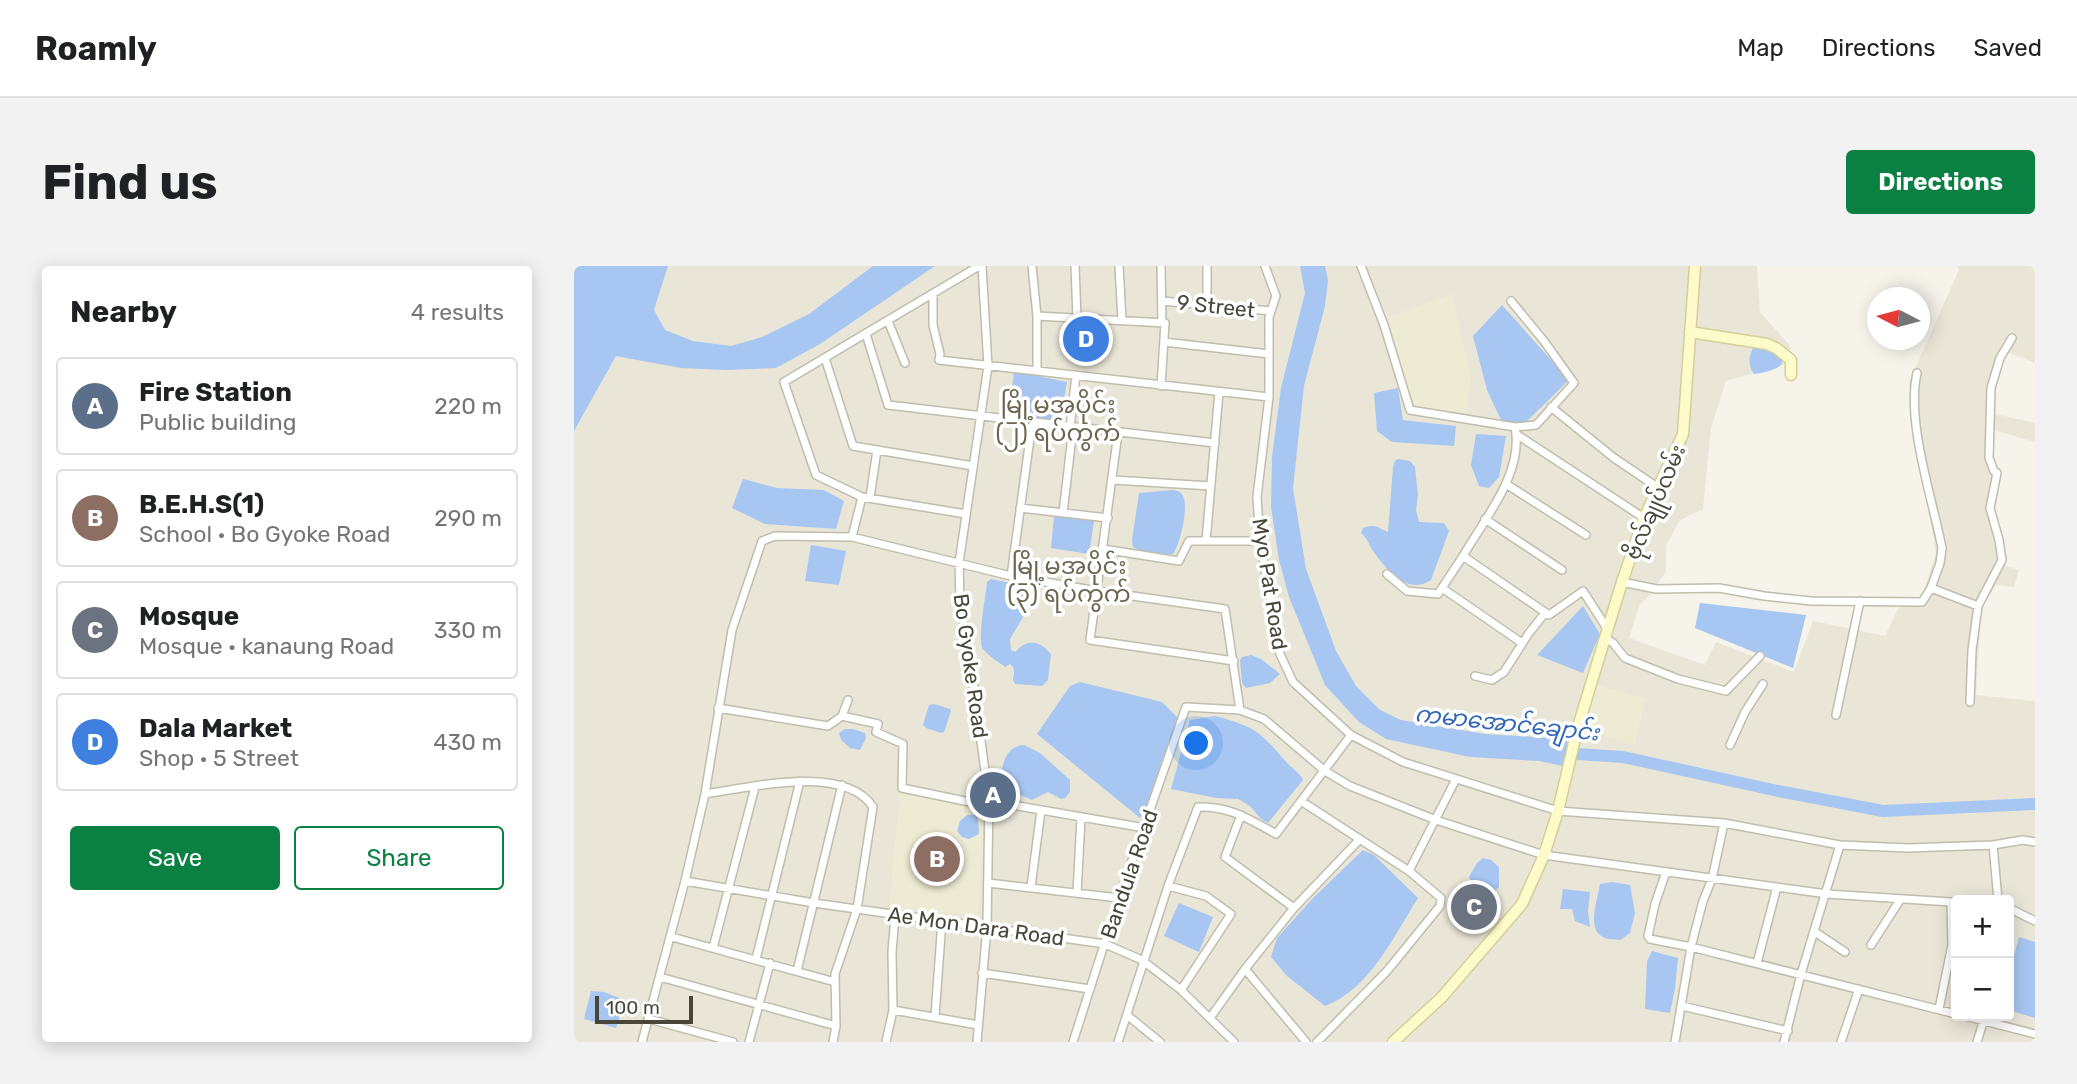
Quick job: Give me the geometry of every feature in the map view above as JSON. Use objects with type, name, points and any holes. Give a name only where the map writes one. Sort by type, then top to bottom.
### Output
[{"type":"street","points":[[966,514],[866,497],[816,475],[784,382],[981,266]]},
{"type":"street","name":"Bo Gyoke Road","points":[[977,1042],[987,927],[989,801],[960,601],[959,563],[988,366],[981,266]]},
{"type":"street","points":[[1032,266],[1037,316],[1037,370]]},
{"type":"street","points":[[1075,266],[1077,318]]},
{"type":"street","points":[[1119,266],[1122,320]]},
{"type":"street","points":[[1161,266],[1162,323]]},
{"type":"street","points":[[1208,266],[1208,305]]},
{"type":"street","name":"Myo Pat Road","points":[[1265,266],[1276,296],[1269,317],[1269,397],[1257,497],[1260,541],[1280,654],[1293,682],[1351,735],[1403,762],[1558,811],[1724,823],[1840,845],[1908,848],[1993,845],[2023,840],[2035,842]]},
{"type":"street","points":[[1361,266],[1384,325],[1408,406],[1414,412],[1516,430],[1536,425],[1574,383],[1511,301]]},
{"type":"street","name":"ဗိုလ်ချုပ်လမ်း","points":[[1558,811],[1577,730],[1622,582],[1644,518],[1683,434],[1695,266]]},
{"type":"street","points":[[933,294],[933,326],[939,360],[1269,397]]},
{"type":"street","name":"9 Street","points":[[1162,301],[1271,311]]},
{"type":"street","points":[[1037,316],[1165,323],[1161,386]]},
{"type":"street","points":[[888,321],[905,363]]},
{"type":"street","points":[[1690,332],[1776,348],[1791,360],[1791,375]]},
{"type":"street","points":[[866,334],[888,405],[1032,424],[1215,443]]},
{"type":"street","points":[[1970,702],[1972,650],[1978,606],[2002,560],[1990,508],[1997,473],[1993,471],[1989,458],[1990,395],[1998,363],[2012,338]]},
{"type":"street","points":[[1164,342],[1269,354]]},
{"type":"street","points":[[825,358],[853,446],[973,466]]},
{"type":"street","points":[[1622,582],[1656,589],[1719,588],[1791,599],[1922,602],[1931,588],[1942,548],[1916,421],[1913,387],[1917,373]]},
{"type":"street","points":[[1063,513],[1076,376]]},
{"type":"street","points":[[1206,541],[1219,392]]},
{"type":"street","points":[[1551,407],[1614,458],[1657,487]]},
{"type":"street","points":[[1011,576],[1032,424]]},
{"type":"street","points":[[1387,574],[1407,591],[1438,594],[1506,484],[1515,461],[1516,430]]},
{"type":"street","points":[[1516,430],[1644,518]]},
{"type":"street","points":[[1118,433],[1090,640],[1234,661]]},
{"type":"street","points":[[852,537],[866,497],[877,450]]},
{"type":"street","points":[[1113,480],[1211,486]]},
{"type":"street","points":[[1506,484],[1586,535]]},
{"type":"street","points":[[1020,508],[1108,518]]},
{"type":"street","points":[[1485,519],[1562,570]]},
{"type":"street","points":[[642,1042],[672,937],[705,794],[733,630],[762,541],[775,536],[852,537],[1011,576],[1225,609],[1240,710],[1264,719],[1325,771],[1350,786],[1436,820],[1544,855],[1827,894],[1951,902],[1952,946],[1939,1009]]},
{"type":"street","points":[[1103,549],[1180,561],[1189,541],[1260,541]]},
{"type":"street","points":[[1463,556],[1549,615],[1583,591],[1607,634],[1625,658],[1678,679],[1726,691],[1759,656]]},
{"type":"street","points":[[1442,587],[1522,643]]},
{"type":"street","points":[[1931,588],[1978,606]]},
{"type":"street","points":[[1836,715],[1860,601]]},
{"type":"street","points":[[1475,676],[1492,680],[1501,674],[1545,613]]},
{"type":"street","points":[[1730,745],[1745,712],[1763,684]]},
{"type":"street","points":[[718,708],[828,726],[842,716],[848,701]]},
{"type":"street","name":"Bandula Road","points":[[1073,1042],[1119,898],[1186,708],[1240,710]]},
{"type":"street","points":[[842,716],[878,724],[876,732],[903,744],[902,788],[984,805],[989,801],[1145,828]]},
{"type":"street","points":[[1118,1042],[1142,960],[1198,807],[1219,806],[1241,814],[1276,834],[1351,735]]},
{"type":"street","points":[[1409,871],[1456,779]]},
{"type":"street","points":[[705,794],[800,781],[842,785],[867,799],[873,807],[857,909],[835,982],[836,1026],[833,1042]]},
{"type":"street","points":[[756,959],[800,781]]},
{"type":"street","points":[[797,971],[842,785]]},
{"type":"street","points":[[713,948],[755,787]]},
{"type":"street","points":[[1301,801],[1409,871],[1441,898],[1440,906],[1387,971],[1317,1042]]},
{"type":"street","points":[[1031,887],[1041,810]]},
{"type":"street","points":[[1393,1042],[1442,997],[1522,904],[1544,855],[1558,811]]},
{"type":"street","points":[[1241,814],[1225,857],[1294,908]]},
{"type":"street","points":[[1077,893],[1081,818]]},
{"type":"street","points":[[1675,1042],[1691,947],[1712,878],[1724,823]]},
{"type":"street","points":[[1210,1018],[1294,908],[1360,839]]},
{"type":"street","points":[[1784,1042],[1801,974],[1840,845]]},
{"type":"street","points":[[1993,845],[1998,895]]},
{"type":"street","points":[[1666,872],[1648,936],[1654,940],[1951,1012]]},
{"type":"street","name":"Ae Mon Dara Road","points":[[685,881],[814,903],[1105,944],[1142,960],[1181,990],[1234,1042]]},
{"type":"street","points":[[988,883],[1119,898]]},
{"type":"street","points":[[1168,886],[1206,896],[1231,914],[1181,990]]},
{"type":"street","points":[[1757,963],[1777,887]]},
{"type":"street","points":[[1871,945],[1900,900]]},
{"type":"street","points":[[2014,910],[2035,921]]},
{"type":"street","points":[[886,1042],[893,1010],[892,952],[895,915]]},
{"type":"street","points":[[935,1016],[942,921]]},
{"type":"street","points":[[1815,932],[1845,952]]},
{"type":"street","points":[[672,937],[835,982]]},
{"type":"street","points":[[750,1042],[770,962]]},
{"type":"street","points":[[1245,969],[1306,1042]]},
{"type":"street","points":[[982,973],[1090,989]]},
{"type":"street","points":[[660,977],[836,1026]]},
{"type":"street","points":[[1841,1042],[1859,989]]},
{"type":"street","points":[[1682,1006],[1787,1031]]},
{"type":"street","points":[[893,1010],[978,1025]]},
{"type":"street","points":[[1127,1015],[1160,1042]]},
{"type":"street","points":[[649,1019],[733,1042]]},
{"type":"street","points":[[1977,1042],[1984,1021]]},
{"type":"street","points":[[1994,1021],[2035,1034]]},
{"type":"shaded area","points":[[668,266],[1757,266],[1760,312],[1791,347],[1786,364],[1726,381],[1711,428],[1703,509],[1680,520],[1666,545],[1666,571],[1652,593],[1640,604],[1629,638],[1705,665],[1716,642],[1794,672],[1813,621],[1885,636],[1898,609],[1922,596],[1936,553],[1913,422],[1909,382],[1923,350],[1930,350],[1930,335],[1959,270],[1957,266],[2035,266],[2035,363],[2009,353],[2003,360],[1990,395],[1991,413],[2035,423],[2035,442],[1994,430],[1993,507],[2005,549],[2003,565],[2019,570],[2014,587],[1996,585],[1981,609],[1976,695],[2035,701],[2035,1042],[574,1042],[574,431],[616,356],[654,310]]},
{"type":"shaded area","points":[[1452,294],[1471,379],[1466,413],[1417,407],[1409,396],[1386,318]]},
{"type":"shaded area","points":[[1595,685],[1645,698],[1635,744],[1584,731]]},
{"type":"shaded area","points":[[900,793],[984,811],[978,915],[889,908]]},
{"type":"water","points":[[574,266],[668,266],[654,310],[665,330],[693,341],[731,346],[762,337],[809,314],[873,266],[935,266],[820,344],[776,368],[681,368],[616,356],[574,431]]},
{"type":"water","points":[[1300,266],[1325,266],[1328,280],[1325,306],[1304,386],[1293,488],[1306,569],[1336,651],[1356,686],[1380,710],[1401,720],[1485,734],[1568,739],[1563,766],[1539,761],[1470,757],[1386,739],[1359,722],[1325,685],[1289,597],[1279,560],[1271,507],[1272,457],[1281,388],[1305,293]]},
{"type":"water","points":[[1502,305],[1569,380],[1522,426],[1501,420],[1487,390],[1473,336]]},
{"type":"water","points":[[1762,346],[1779,356],[1782,364],[1772,370],[1754,374],[1750,364],[1751,353],[1754,347]]},
{"type":"water","points":[[1014,371],[1067,382],[1060,423],[1009,417]]},
{"type":"water","points":[[1398,388],[1403,420],[1456,426],[1454,446],[1392,442],[1377,431],[1374,393]]},
{"type":"water","points":[[1476,434],[1506,436],[1499,477],[1489,488],[1479,486],[1471,465]]},
{"type":"water","points":[[1398,459],[1410,461],[1415,467],[1418,495],[1416,510],[1419,522],[1444,523],[1449,531],[1431,580],[1422,584],[1414,585],[1398,579],[1361,533],[1363,528],[1371,526],[1388,532],[1393,467]]},
{"type":"water","points":[[743,479],[777,488],[824,490],[844,501],[836,529],[765,524],[732,508]]},
{"type":"water","points":[[1173,490],[1182,494],[1185,508],[1181,534],[1173,554],[1158,554],[1133,547],[1139,493]]},
{"type":"water","points":[[1054,516],[1094,521],[1089,554],[1051,548]]},
{"type":"water","points":[[811,545],[846,551],[839,585],[805,581]]},
{"type":"water","points":[[991,579],[1030,587],[1031,604],[1010,639],[1011,650],[1015,652],[1024,644],[1033,643],[1042,646],[1051,654],[1048,680],[1042,686],[1015,684],[1012,666],[1010,664],[1005,667],[981,645],[987,582]]},
{"type":"water","points":[[1700,603],[1806,615],[1793,668],[1695,628]]},
{"type":"water","points":[[1583,606],[1600,634],[1583,673],[1537,655]]},
{"type":"water","points":[[1251,655],[1261,659],[1280,674],[1270,683],[1246,688],[1242,683],[1240,660]]},
{"type":"water","points":[[1080,682],[1162,702],[1178,718],[1145,814],[1140,818],[1037,734],[1070,686]]},
{"type":"water","points":[[934,704],[951,711],[944,732],[941,733],[923,725],[929,705]]},
{"type":"water","points":[[1215,716],[1257,732],[1303,780],[1268,823],[1238,799],[1216,798],[1171,789],[1190,720]]},
{"type":"water","points":[[845,729],[865,733],[866,738],[860,750],[850,748],[841,740],[839,733]]},
{"type":"water","points":[[1024,745],[1040,753],[1070,780],[1070,792],[1065,798],[1061,799],[1048,792],[1032,800],[1001,787],[1001,773],[1008,754],[1017,746]]},
{"type":"water","points":[[967,815],[975,815],[978,818],[979,834],[969,839],[962,837],[957,831],[960,821]]},
{"type":"water","points":[[1363,850],[1374,855],[1418,898],[1390,945],[1367,975],[1355,988],[1325,1006],[1287,976],[1271,957],[1277,938],[1313,898]]},
{"type":"water","points":[[1483,858],[1491,860],[1499,867],[1499,887],[1493,893],[1474,887],[1469,877]]},
{"type":"water","points":[[1612,882],[1630,885],[1635,913],[1630,933],[1620,940],[1603,937],[1598,933],[1594,920],[1600,884]]},
{"type":"water","points":[[1563,889],[1590,892],[1590,927],[1575,921],[1572,909],[1560,909]]},
{"type":"water","points":[[1179,903],[1213,917],[1199,952],[1164,936]]},
{"type":"water","points":[[2019,937],[2035,942],[2035,1018],[2014,1012],[2014,956]]},
{"type":"water","points":[[1652,951],[1678,958],[1670,1013],[1645,1009],[1647,961]]},
{"type":"water","points":[[591,991],[604,992],[622,999],[623,1007],[616,1028],[584,1019]]},
{"type":"waterway","name":"ကမာအောင်ချောင်း","points":[[1562,753],[1623,757],[1883,811],[2035,804]]},
{"type":"place","name":"Dala Market","points":[[1086,339]]},
{"type":"place","name":"Fire Station","points":[[993,795]]},
{"type":"place","name":"B.E.H.S(1)","points":[[937,859]]},
{"type":"place","name":"Mosque","points":[[1474,907]]},
{"type":"district","name":"မြို့မအပိုင်း (၂) ရပ်ကွက်","points":[[1058,419]]},
{"type":"district","name":"မြို့မအပိုင်း (၃) ရပ်ကွက်","points":[[1069,580]]}]
